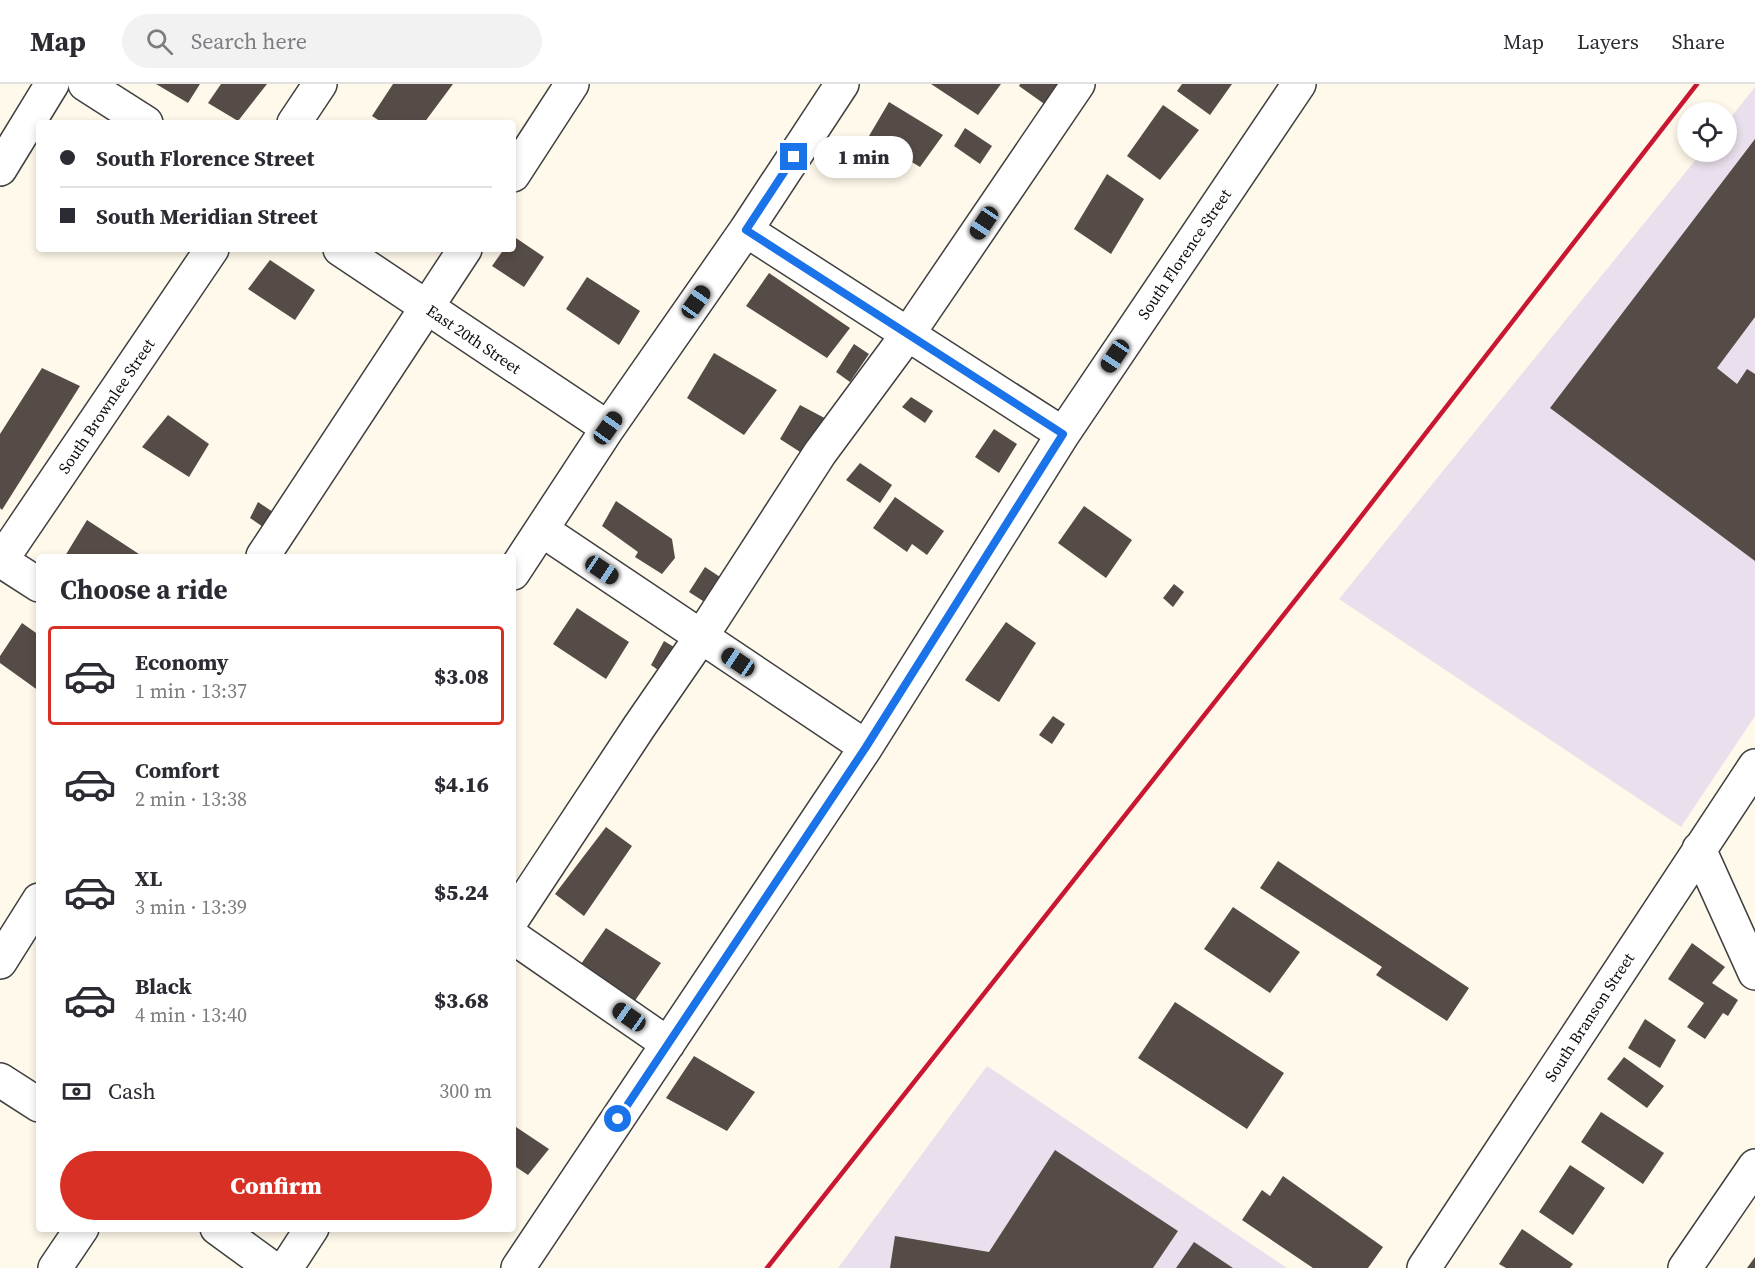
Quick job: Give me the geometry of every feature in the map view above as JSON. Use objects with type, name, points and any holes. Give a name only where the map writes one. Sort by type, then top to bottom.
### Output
[{"type":"street","points":[[0,169],[52,84]]},
{"type":"street","points":[[85,84],[141,120]]},
{"type":"street","points":[[296,120],[320,84]]},
{"type":"street","points":[[516,171],[572,84]]},
{"type":"street","points":[[516,569],[608,428],[746,230],[842,84]]},
{"type":"street","points":[[516,913],[701,637],[820,453],[908,334],[1078,84]]},
{"type":"street","name":"South Florence Street","points":[[518,1268],[866,747],[1063,434],[1299,84]]},
{"type":"street","points":[[746,230],[1063,434]]},
{"type":"street","name":"South Brownlee Street","points":[[0,561],[210,252]]},
{"type":"street","name":"East 20th Street","points":[[344,252],[608,428]]},
{"type":"street","points":[[264,554],[463,252]]},
{"type":"street","points":[[542,530],[866,747]]},
{"type":"street","points":[[0,561],[36,583]]},
{"type":"street","name":"South Branson Street","points":[[1424,1268],[1755,766]]},
{"type":"street","points":[[1699,849],[1755,973]]},
{"type":"street","points":[[0,962],[36,905]]},
{"type":"street","points":[[516,939],[668,1044]]},
{"type":"street","points":[[0,1080],[36,1104]]},
{"type":"street","points":[[1685,1268],[1755,1166]]},
{"type":"street","points":[[56,1268],[79,1232]]},
{"type":"street","points":[[222,1232],[272,1268]]},
{"type":"street","points":[[286,1268],[309,1232]]},
{"type":"shaded area","points":[[1755,87],[1755,716],[1681,827],[1339,599],[1694,162],[1737,162],[1737,110]]},
{"type":"shaded area","points":[[987,1066],[1287,1268],[838,1268]]},
{"type":"building","points":[[156,84],[200,84],[188,103]]},
{"type":"building","points":[[221,84],[267,84],[239,120],[208,103]]},
{"type":"building","points":[[393,84],[453,84],[426,120],[378,120],[372,116]]},
{"type":"building","points":[[931,84],[1001,84],[978,115]]},
{"type":"building","points":[[1020,84],[1068,84],[1050,108],[1019,86]]},
{"type":"building","points":[[1182,84],[1232,84],[1210,115],[1177,91]]},
{"type":"building","points":[[889,102],[943,135],[920,167],[869,136]]},
{"type":"building","points":[[1163,105],[1199,130],[1160,180],[1127,156]]},
{"type":"building","points":[[965,128],[992,146],[980,164],[954,146]]},
{"type":"building","points":[[1755,139],[1755,317],[1717,368],[1737,384],[1747,369],[1755,374],[1755,561],[1550,408]]},
{"type":"building","points":[[1107,174],[1144,199],[1111,254],[1074,229]]},
{"type":"building","points":[[516,238],[544,257],[524,287],[492,266],[502,252],[516,252]]},
{"type":"building","points":[[270,260],[315,290],[295,320],[248,289]]},
{"type":"building","points":[[769,273],[850,328],[827,358],[746,306]]},
{"type":"building","points":[[587,277],[640,311],[619,345],[566,309]]},
{"type":"building","points":[[854,344],[869,354],[850,382],[836,372]]},
{"type":"building","points":[[714,353],[777,390],[744,435],[687,398]]},
{"type":"building","points":[[42,368],[80,386],[2,510],[0,508],[0,434]]},
{"type":"building","points":[[911,397],[933,411],[925,423],[902,407]]},
{"type":"building","points":[[800,405],[834,423],[811,459],[780,439]]},
{"type":"building","points":[[168,415],[209,444],[189,477],[142,447]]},
{"type":"building","points":[[994,429],[1017,444],[999,473],[975,457]]},
{"type":"building","points":[[860,463],[892,485],[880,503],[846,480]]},
{"type":"building","points":[[895,497],[944,531],[927,555],[912,544],[907,552],[873,528]]},
{"type":"building","points":[[616,501],[672,539],[675,558],[662,574],[635,557],[638,552],[602,526]]},
{"type":"building","points":[[258,502],[279,516],[269,531],[250,518]]},
{"type":"building","points":[[1084,506],[1132,540],[1106,578],[1058,543]]},
{"type":"building","points":[[87,520],[139,554],[66,554]]},
{"type":"building","points":[[705,567],[729,583],[714,608],[689,592]]},
{"type":"building","points":[[1174,584],[1184,592],[1173,607],[1163,598]]},
{"type":"building","points":[[577,608],[629,642],[606,679],[553,644]]},
{"type":"building","points":[[1006,622],[1036,643],[999,702],[965,680]]},
{"type":"building","points":[[22,623],[36,633],[36,689],[0,663],[0,656]]},
{"type":"building","points":[[664,641],[684,653],[668,677],[651,665]]},
{"type":"building","points":[[1053,716],[1065,724],[1052,744],[1039,735]]},
{"type":"building","points":[[606,827],[632,846],[584,916],[555,894]]},
{"type":"building","points":[[1278,861],[1469,988],[1447,1021],[1376,975],[1382,967],[1260,888]]},
{"type":"building","points":[[1233,907],[1300,952],[1270,993],[1204,949]]},
{"type":"building","points":[[606,928],[661,963],[634,1002],[581,964]]},
{"type":"building","points":[[1692,943],[1725,967],[1712,983],[1738,1000],[1728,1016],[1723,1013],[1705,1039],[1687,1027],[1704,1003],[1668,979]]},
{"type":"building","points":[[1175,1002],[1284,1073],[1247,1129],[1138,1058]]},
{"type":"building","points":[[1645,1019],[1676,1040],[1660,1068],[1628,1048]]},
{"type":"building","points":[[694,1056],[755,1092],[727,1131],[666,1098]]},
{"type":"building","points":[[1624,1057],[1664,1086],[1647,1108],[1607,1079]]},
{"type":"building","points":[[1601,1112],[1664,1153],[1643,1184],[1581,1142]]},
{"type":"building","points":[[516,1127],[549,1149],[528,1175],[516,1167]]},
{"type":"building","points":[[1055,1150],[1178,1231],[1153,1268],[890,1268],[895,1236],[989,1252]]},
{"type":"building","points":[[1570,1165],[1605,1188],[1573,1235],[1539,1212]]},
{"type":"building","points":[[1283,1176],[1383,1247],[1368,1268],[1313,1268],[1242,1220],[1262,1190],[1270,1196]]},
{"type":"building","points":[[1522,1229],[1573,1264],[1570,1268],[1506,1268],[1499,1264]]},
{"type":"building","points":[[1194,1242],[1233,1268],[1176,1268]]},
{"type":"building","points":[[1755,1257],[1755,1268],[1747,1268]]},
{"type":"railway","points":[[767,1268],[1342,541],[1697,84]]},
{"type":"route","points":[[618,1119],[866,747],[1063,434],[746,230],[794,157]]}]
